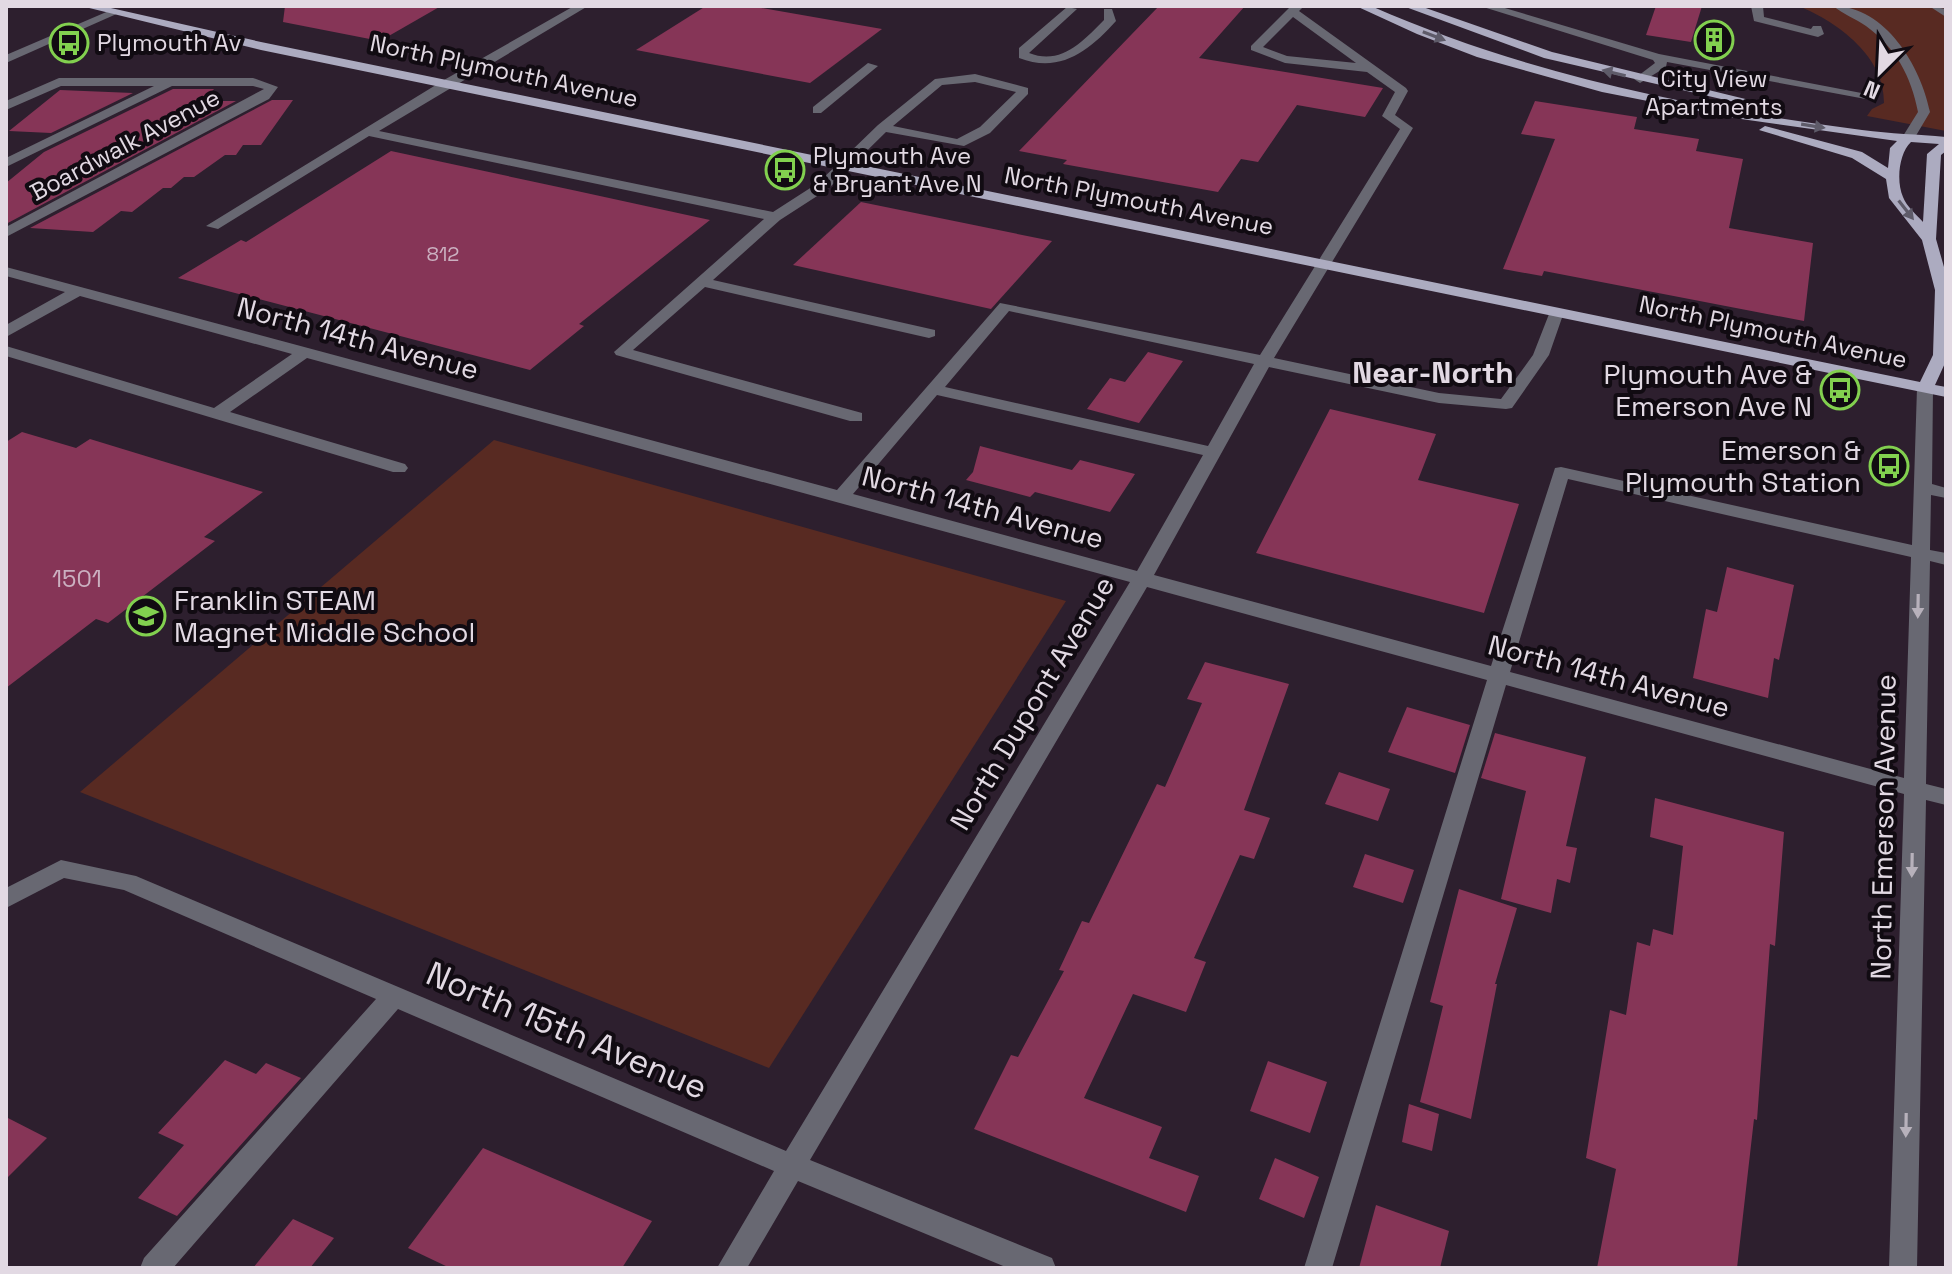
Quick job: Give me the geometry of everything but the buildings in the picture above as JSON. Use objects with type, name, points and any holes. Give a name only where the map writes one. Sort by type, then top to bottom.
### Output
[{"type":"main road","name":"North Plymouth Avenue","points":[[87,6],[119,9],[261,46],[1935,390]]},
{"type":"main road","points":[[119,9],[134,6]]},
{"type":"main road","points":[[1362,6],[1484,54],[1857,155],[1893,177]]},
{"type":"main road","points":[[1409,6],[1507,43],[1640,79],[1872,123],[1909,136],[1946,143]]},
{"type":"main road","points":[[1653,100],[1865,135],[1909,136]]},
{"type":"main road","points":[[1909,136],[1897,148],[1893,177],[1896,198],[1929,239],[1938,265],[1943,303],[1941,355],[1935,390]]},
{"type":"main road","points":[[1929,239],[1934,154],[1946,143]]},
{"type":"street","points":[[558,6],[579,8]]},
{"type":"street","points":[[1486,6],[1657,57],[1871,96]]},
{"type":"street","points":[[1757,6],[1758,19],[1818,34],[1817,28]]},
{"type":"street","points":[[1839,6],[1862,17],[1902,50],[1921,89],[1924,112],[1909,136]]},
{"type":"street","points":[[213,226],[448,83],[579,8]]},
{"type":"street","points":[[1295,8],[1368,68],[1285,59],[1255,48],[1295,8]]},
{"type":"street","points":[[6,59],[119,9]]},
{"type":"street","points":[[1090,9],[1110,21],[1070,57],[1052,62],[1023,55],[1023,50],[1090,9]]},
{"type":"street","points":[[1640,79],[1662,64],[1657,57]]},
{"type":"street","points":[[817,110],[872,66]]},
{"type":"street","name":"North Dupont Avenue","points":[[731,1268],[1142,579],[1264,361],[1407,128],[1388,116],[1402,91],[1368,68]]},
{"type":"street","points":[[856,417],[622,352],[775,217],[823,186],[883,128],[939,82],[975,78],[1007,84],[1024,91],[985,130],[959,143],[883,128]]},
{"type":"street","points":[[6,106],[59,82],[170,82]]},
{"type":"street","points":[[6,163],[170,82]]},
{"type":"street","name":"Boardwalk Avenue","points":[[6,233],[265,96],[272,87],[253,82],[170,82]]},
{"type":"street","points":[[367,132],[775,217]]},
{"type":"street","name":"North 14th Avenue","points":[[6,271],[1946,797]]},
{"type":"street","points":[[702,282],[929,333]]},
{"type":"street","points":[[6,332],[77,291]]},
{"type":"street","points":[[840,498],[1005,306],[1439,398],[1506,404],[1541,355],[1556,312]]},
{"type":"street","points":[[6,351],[399,468]]},
{"type":"street","points":[[219,412],[305,352]]},
{"type":"street","points":[[933,389],[1213,452]]},
{"type":"street","name":"North Emerson Avenue","points":[[1903,1268],[1919,553],[1922,487],[1935,390]]},
{"type":"street","points":[[1318,1268],[1561,472],[1946,559]]},
{"type":"street","points":[[1922,487],[1946,493]]},
{"type":"street","name":"North 15th Avenue","points":[[6,899],[61,869],[128,882],[790,1165],[1042,1268]]},
{"type":"street","points":[[154,1268],[394,996]]},
{"type":"shaded area","points":[[1799,6],[1946,6],[1946,131],[1867,116],[1872,109],[1884,103],[1877,71],[1844,32]]},
{"type":"shaded area","points":[[494,440],[1066,601],[769,1068],[80,792]]},
{"type":"place","name":"City View Apartments","points":[[1714,40]]},
{"type":"place","name":"Plymouth Av","points":[[69,43]]},
{"type":"place","name":"Plymouth Ave & Bryant Ave N","points":[[785,170]]},
{"type":"place","name":"Plymouth Ave & Emerson Ave N","points":[[1840,390]]},
{"type":"place","name":"Emerson & Plymouth Station","points":[[1889,466]]},
{"type":"place","name":"Franklin STEAM Magnet Middle School","points":[[146,616]]},
{"type":"district","name":"Near-North","points":[[1433,373]]}]
